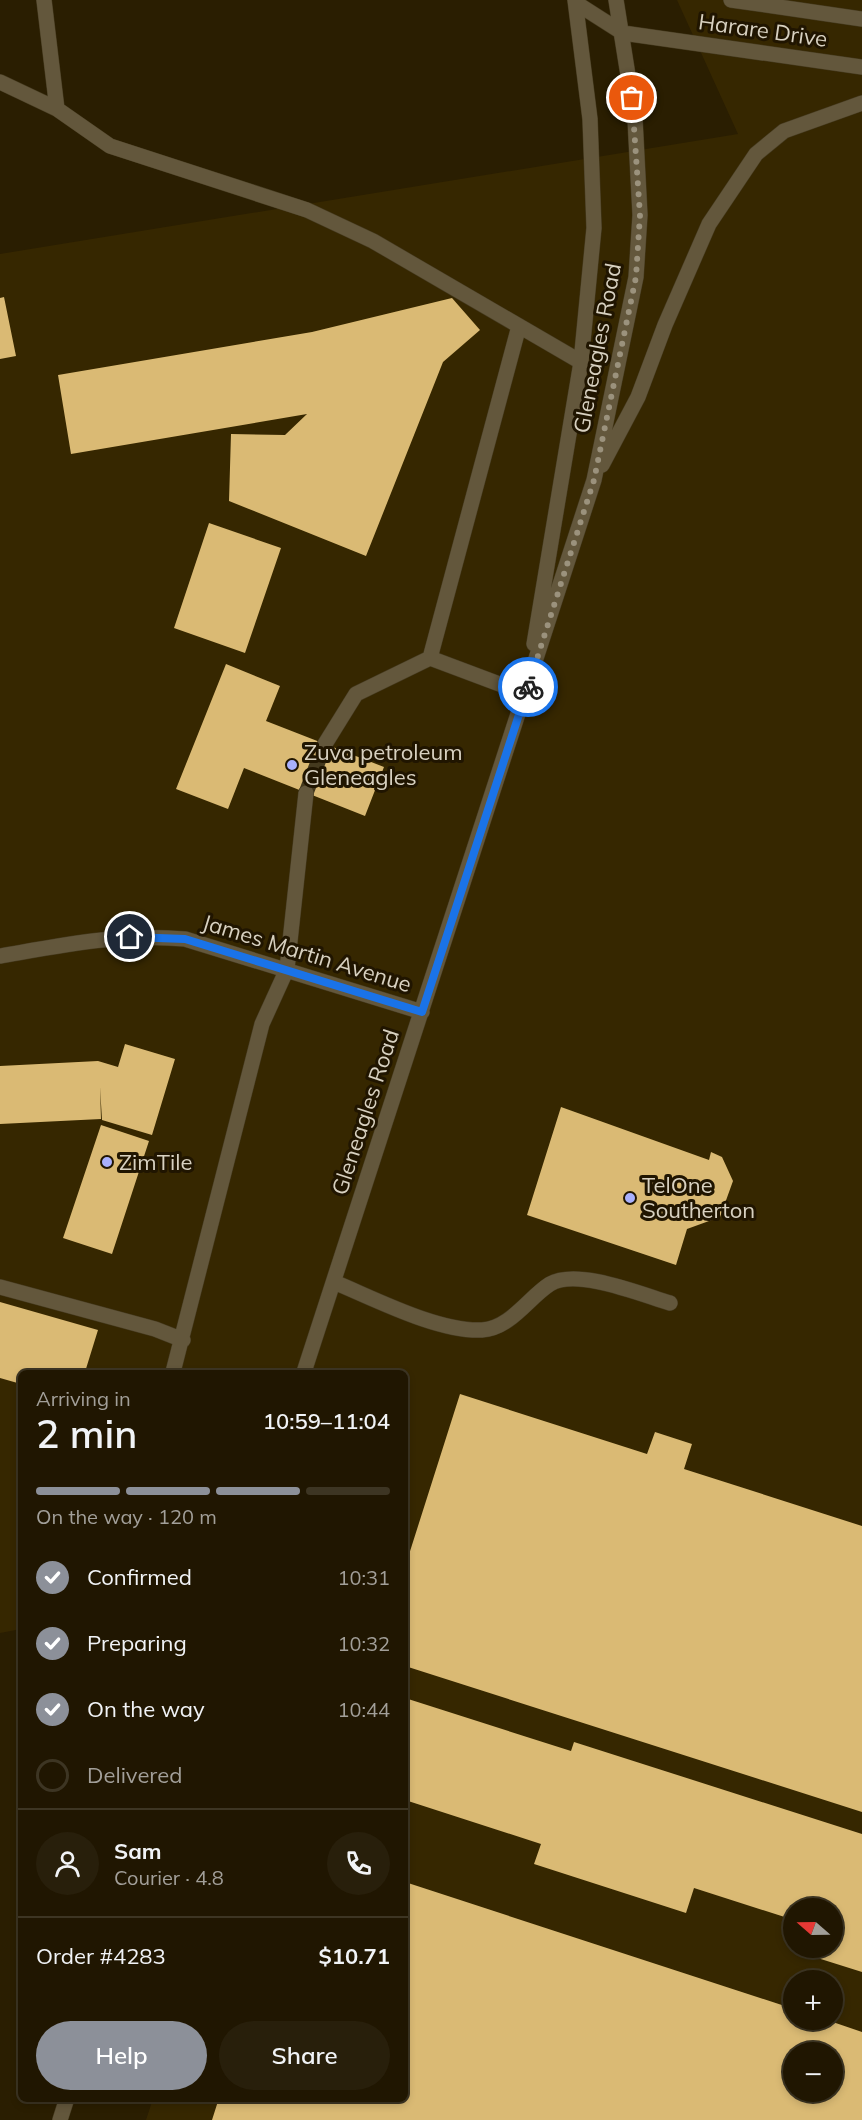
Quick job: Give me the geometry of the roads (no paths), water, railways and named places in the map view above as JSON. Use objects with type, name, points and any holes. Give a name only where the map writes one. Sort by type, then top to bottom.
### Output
[{"type":"street","points":[[44,0],[57,109]]},
{"type":"street","name":"Gleneagles Road","points":[[305,1370],[594,480],[636,277],[640,215],[635,119],[616,0]]},
{"type":"street","name":"Harare Drive","points":[[731,0],[862,19]]},
{"type":"street","points":[[810,0],[845,17]]},
{"type":"street","points":[[578,1],[623,33]]},
{"type":"street","name":"Gleneagles Road","points":[[526,694],[581,362],[594,228],[590,119],[578,1]]},
{"type":"street","name":"Harare Drive","points":[[623,33],[862,67]]},
{"type":"street","points":[[0,82],[57,109],[110,146],[316,214],[373,241],[581,362]]},
{"type":"street","points":[[594,480],[638,398],[665,325],[709,225],[756,154],[784,131],[862,103]]},
{"type":"street","points":[[430,658],[519,326]]},
{"type":"street","points":[[325,744],[356,694],[430,658],[526,694]]},
{"type":"street","points":[[174,1370],[262,1024],[287,969],[306,793]]},
{"type":"street","name":"James Martin Avenue","points":[[0,956],[111,937],[150,936],[185,939],[422,1012]]},
{"type":"street","points":[[334,1282],[435,1323],[483,1330],[516,1315],[551,1283],[580,1278],[670,1303]]},
{"type":"street","points":[[0,1287],[183,1340]]},
{"type":"street","points":[[60,2120],[66,2102]]},
{"type":"tunnel","points":[[306,793],[325,744]]},
{"type":"place","name":"Zuva petroleum Gleneagles","points":[[292,765]]},
{"type":"place","name":"ZimTile","points":[[107,1162]]},
{"type":"place","name":"TelOne Southerton","points":[[630,1198]]}]
